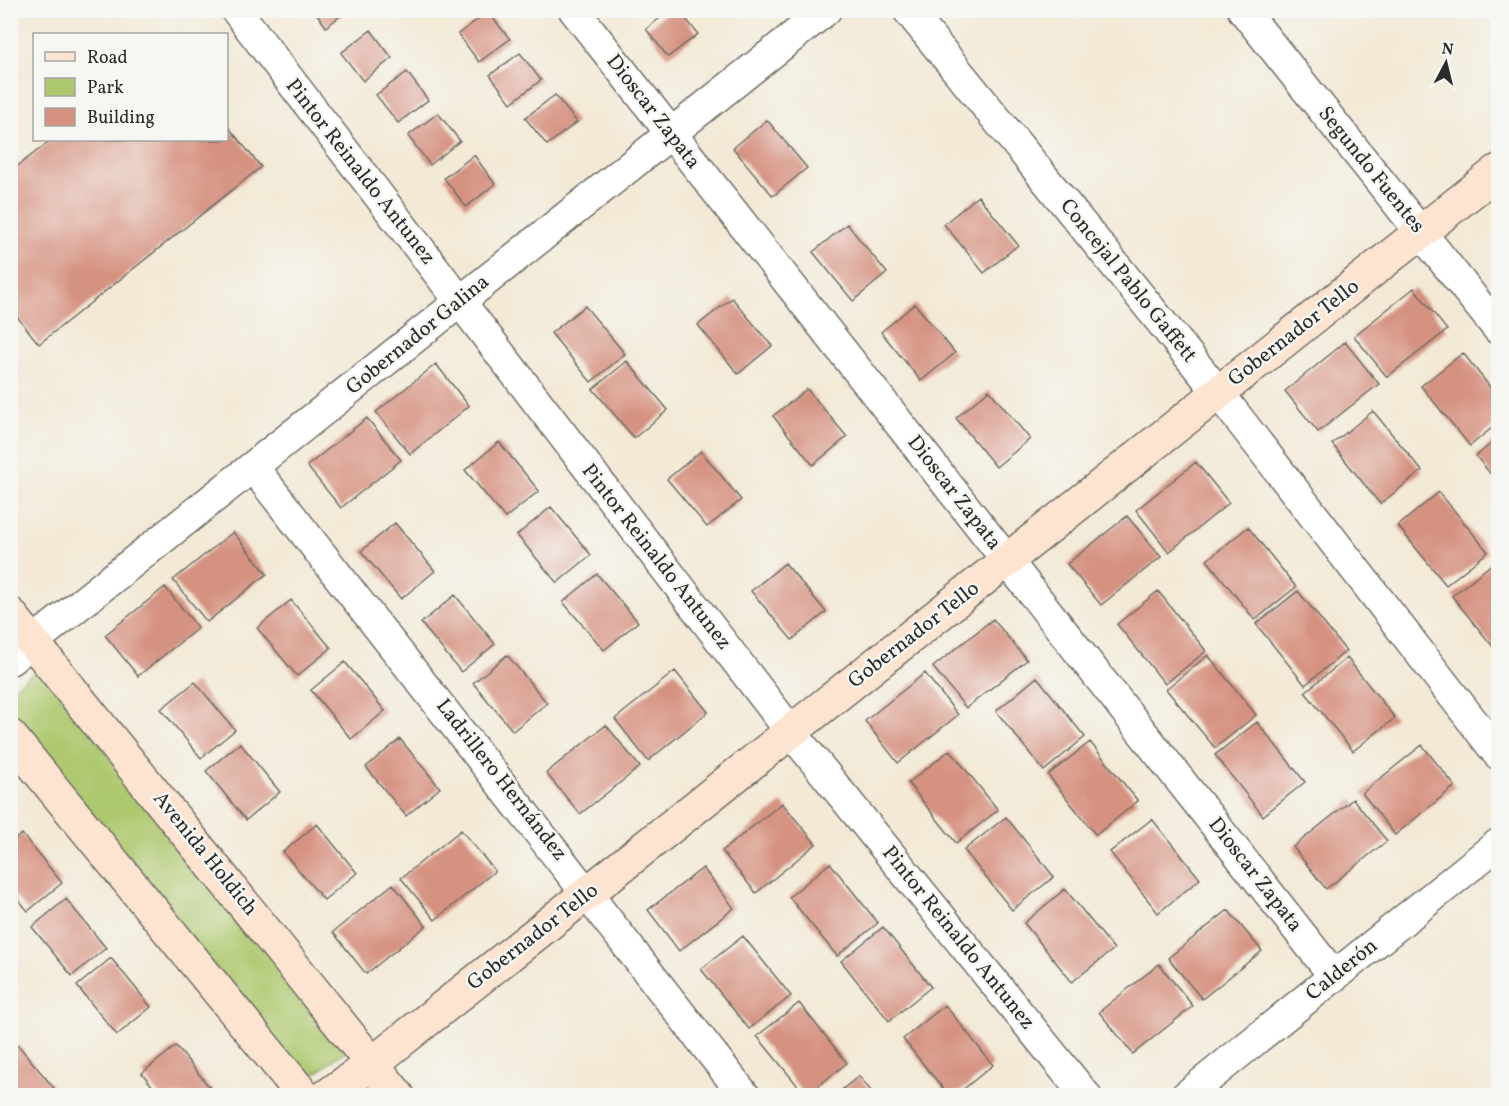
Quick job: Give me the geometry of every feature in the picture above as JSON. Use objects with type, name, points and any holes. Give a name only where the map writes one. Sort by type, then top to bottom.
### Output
[{"type":"street","name":"Pintor Reinaldo Antunez","points":[[236,10],[791,732],[1086,1095]]},
{"type":"street","name":"Dioscar Zapata","points":[[574,10],[1334,976]]},
{"type":"street","name":"Gobernador Galina","points":[[22,651],[826,10]]},
{"type":"street","name":"Concejal Pablo Gaffett","points":[[908,10],[1218,392],[1498,754]]},
{"type":"street","name":"Segundo Fuentes","points":[[1243,10],[1498,329]]},
{"type":"street","name":"Gobernador Tello","points":[[327,1095],[373,1063],[1498,171]]},
{"type":"street","name":"Ladrillero Hernández","points":[[253,467],[589,892],[746,1095]]},
{"type":"street","name":"Avenida Holdich","points":[[10,614],[22,651],[398,1095]]},
{"type":"street","points":[[10,736],[304,1095]]},
{"type":"street","name":"Calderón","points":[[1186,1095],[1498,844]]},
{"type":"green space","points":[[39,668],[346,1050],[306,1081],[11,715],[11,690]]},
{"type":"building","points":[[314,10],[348,10],[326,27]]},
{"type":"building","points":[[436,10],[457,10],[444,20]]},
{"type":"building","points":[[670,10],[679,10],[698,34],[668,57],[646,29]]},
{"type":"building","points":[[488,12],[510,39],[479,62],[458,34]]},
{"type":"building","points":[[371,30],[392,58],[363,81],[341,53]]},
{"type":"building","points":[[520,53],[541,80],[511,103],[490,75]]},
{"type":"building","points":[[407,72],[428,100],[398,123],[376,95]]},
{"type":"building","points":[[555,95],[577,122],[547,145],[525,118]]},
{"type":"building","points":[[438,113],[460,141],[430,165],[408,136]]},
{"type":"building","points":[[767,120],[807,168],[773,196],[733,148]]},
{"type":"building","points":[[228,126],[261,167],[39,344],[10,308],[10,172],[50,141],[228,141]]},
{"type":"building","points":[[474,155],[495,184],[466,207],[444,178]]},
{"type":"building","points":[[978,196],[1018,245],[984,273],[944,224]]},
{"type":"building","points":[[847,224],[887,273],[853,301],[813,252]]},
{"type":"building","points":[[1414,288],[1447,330],[1387,377],[1354,336]]},
{"type":"building","points":[[732,298],[772,346],[738,374],[698,325]]},
{"type":"building","points":[[915,304],[955,353],[921,381],[881,332]]},
{"type":"building","points":[[585,306],[625,354],[591,382],[551,333]]},
{"type":"building","points":[[1345,342],[1379,384],[1318,432],[1285,391]]},
{"type":"building","points":[[1463,353],[1498,397],[1498,423],[1470,446],[1421,386]]},
{"type":"building","points":[[627,361],[668,410],[634,438],[593,389]]},
{"type":"building","points":[[436,364],[469,406],[410,454],[376,412]]},
{"type":"building","points":[[807,389],[847,437],[813,465],[773,416]]},
{"type":"building","points":[[989,390],[1030,439],[996,467],[956,418]]},
{"type":"building","points":[[1373,411],[1422,471],[1380,504],[1332,444]]},
{"type":"building","points":[[367,418],[401,460],[341,508],[307,466]]},
{"type":"building","points":[[1498,438],[1498,483],[1476,456]]},
{"type":"building","points":[[499,442],[539,491],[505,518],[465,470]]},
{"type":"building","points":[[701,451],[741,500],[707,527],[667,479]]},
{"type":"building","points":[[1196,462],[1229,503],[1169,552],[1136,510]]},
{"type":"building","points":[[1439,492],[1488,552],[1446,585],[1398,526]]},
{"type":"building","points":[[551,507],[591,555],[557,583],[517,535]]},
{"type":"building","points":[[1127,516],[1161,557],[1101,605],[1067,564]]},
{"type":"building","points":[[395,523],[435,571],[401,599],[361,551]]},
{"type":"building","points":[[1248,527],[1296,587],[1255,620],[1207,560]]},
{"type":"building","points":[[233,532],[267,574],[207,622],[173,580]]},
{"type":"building","points":[[785,563],[826,612],[792,640],[751,591]]},
{"type":"building","points":[[1493,563],[1498,569],[1498,653],[1452,596]]},
{"type":"building","points":[[597,574],[638,622],[604,650],[563,602]]},
{"type":"building","points":[[165,587],[198,628],[138,676],[105,635]]},
{"type":"building","points":[[1158,591],[1206,651],[1165,684],[1117,624]]},
{"type":"building","points":[[1298,591],[1346,651],[1305,685],[1256,624]]},
{"type":"building","points":[[455,595],[495,644],[461,672],[421,623]]},
{"type":"building","points":[[291,600],[331,648],[297,676],[257,628]]},
{"type":"building","points":[[993,619],[1027,660],[966,708],[933,667]]},
{"type":"building","points":[[507,655],[547,703],[513,731],[473,683]]},
{"type":"building","points":[[1208,655],[1256,715],[1215,748],[1166,689]]},
{"type":"building","points":[[1347,658],[1395,718],[1353,751],[1305,692]]},
{"type":"building","points":[[345,662],[385,711],[351,739],[311,690]]},
{"type":"building","points":[[675,671],[708,712],[648,761],[615,719]]},
{"type":"building","points":[[925,673],[958,715],[898,763],[865,721]]},
{"type":"building","points":[[1037,677],[1085,737],[1044,771],[996,711]]},
{"type":"building","points":[[195,682],[235,730],[201,758],[161,709]]},
{"type":"building","points":[[1257,722],[1305,782],[1263,816],[1215,755]]},
{"type":"building","points":[[606,725],[640,767],[580,814],[546,773]]},
{"type":"building","points":[[400,739],[440,788],[406,816],[366,767]]},
{"type":"building","points":[[1090,742],[1138,801],[1096,835],[1048,775]]},
{"type":"building","points":[[240,743],[280,792],[246,820],[206,771]]},
{"type":"building","points":[[1422,745],[1455,786],[1395,835],[1362,793]]},
{"type":"building","points":[[950,750],[998,810],[956,843],[908,783]]},
{"type":"building","points":[[1353,799],[1387,841],[1326,889],[1293,847]]},
{"type":"building","points":[[782,803],[816,844],[756,893],[722,851]]},
{"type":"building","points":[[1006,817],[1054,877],[1012,910],[964,850]]},
{"type":"building","points":[[1152,819],[1200,879],[1158,913],[1110,852]]},
{"type":"building","points":[[317,824],[357,873],[324,900],[283,852]]},
{"type":"building","points":[[461,830],[495,871],[435,920],[401,878]]},
{"type":"building","points":[[22,834],[62,883],[28,911],[10,890],[10,843]]},
{"type":"building","points":[[830,863],[878,923],[837,956],[789,897]]},
{"type":"building","points":[[703,868],[734,908],[679,951],[648,910]]},
{"type":"building","points":[[393,884],[426,926],[366,974],[333,932]]},
{"type":"building","points":[[1065,889],[1114,949],[1072,982],[1024,923]]},
{"type":"building","points":[[66,899],[106,948],[72,976],[32,927]]},
{"type":"building","points":[[1228,910],[1262,951],[1202,999],[1168,958]]},
{"type":"building","points":[[883,927],[931,987],[889,1021],[841,961]]},
{"type":"building","points":[[743,936],[791,996],[749,1029],[701,969]]},
{"type":"building","points":[[111,958],[151,1007],[117,1035],[77,986]]},
{"type":"building","points":[[1159,964],[1193,1006],[1133,1054],[1099,1012]]},
{"type":"building","points":[[799,1003],[847,1063],[806,1096],[757,1036]]},
{"type":"building","points":[[945,1005],[993,1065],[955,1096],[949,1096],[903,1039]]},
{"type":"building","points":[[18,1045],[58,1093],[55,1096],[10,1096],[10,1051]]},
{"type":"building","points":[[176,1046],[216,1095],[160,1096],[142,1073]]},
{"type":"building","points":[[859,1076],[875,1096],[834,1096]]}]
